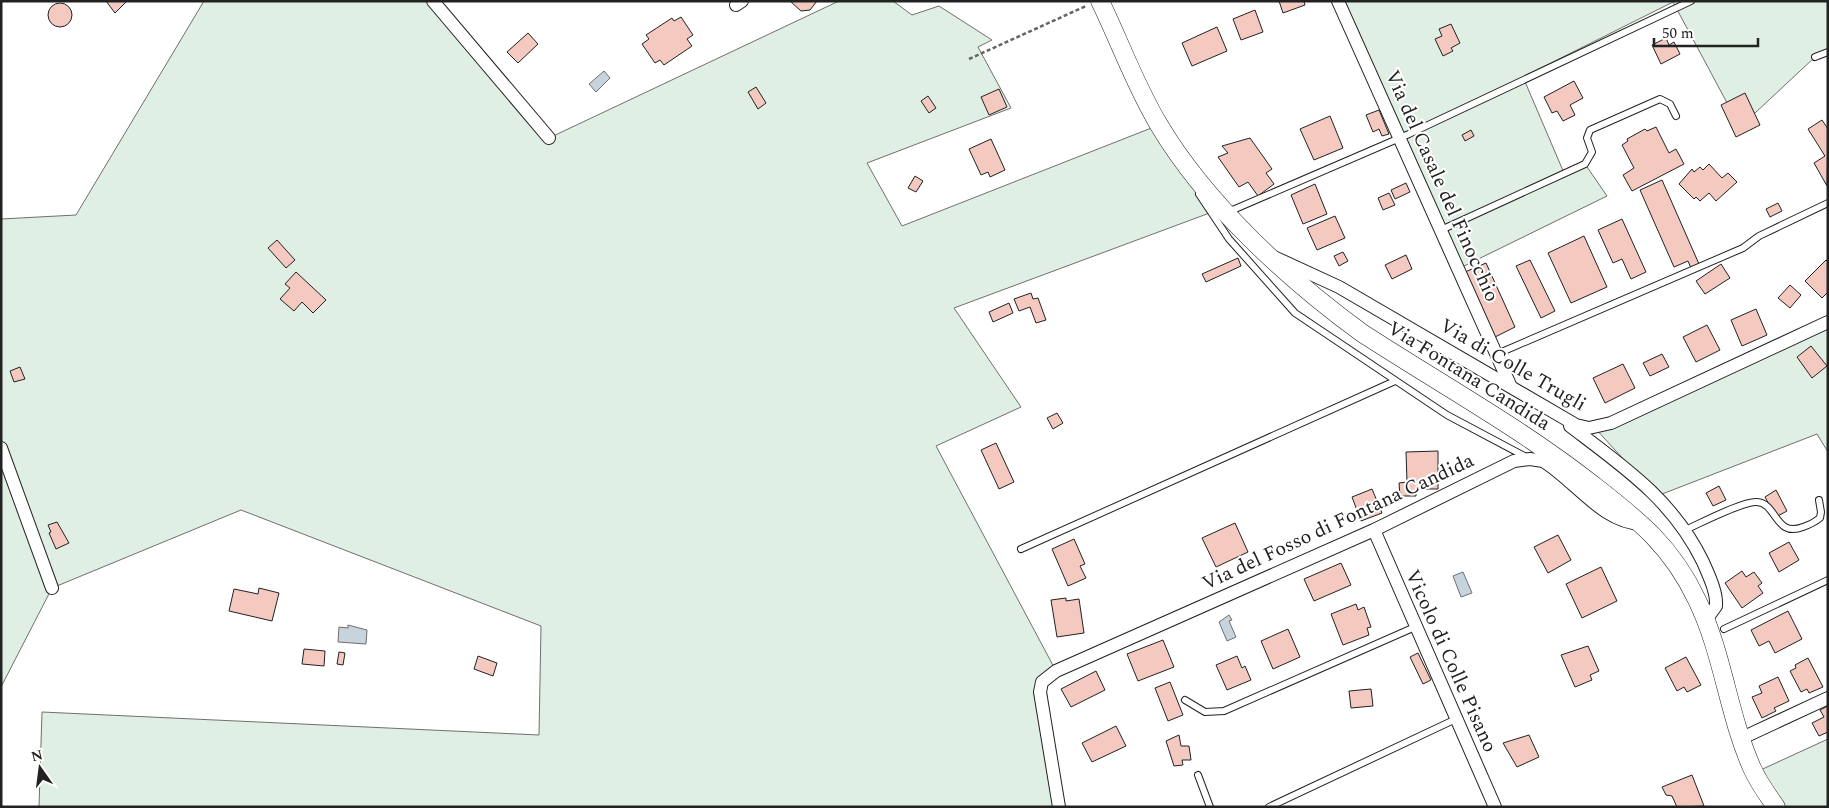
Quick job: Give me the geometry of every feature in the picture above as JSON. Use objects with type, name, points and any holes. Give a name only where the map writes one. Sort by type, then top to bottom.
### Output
[{"type":"main road","name":"Via Fontana Candida","points":[[1096,2],[1139,89],[1159,125],[1188,168],[1266,254],[1346,321],[1524,435],[1643,524],[1677,564],[1706,620],[1754,773],[1776,807]]},
{"type":"street","points":[[433,1],[549,138]]},
{"type":"street","name":"Via del Casale del Finocchio","points":[[1338,1],[1511,387]]},
{"type":"street","name":"Via di Colle Trugli","points":[[1266,254],[1339,287],[1546,408],[1580,426],[1589,428],[1607,424],[1828,322]]},
{"type":"street","points":[[1546,408],[1648,488],[1671,511],[1685,530],[1705,567],[1715,597],[1714,611],[1706,620]]},
{"type":"street","points":[[1,448],[52,588]]},
{"type":"street","points":[[1530,459],[1543,461],[1552,467],[1616,518],[1631,523],[1643,524]]},
{"type":"street","name":"Via del Fosso di Fontana Candida","points":[[1059,807],[1041,697],[1042,682],[1056,671],[1374,530],[1509,463],[1530,459]]},
{"type":"street","name":"Vicolo di Colle Pisano","points":[[1374,530],[1495,807]]},
{"type":"street","points":[[1742,738],[1828,698]]},
{"type":"lane","points":[[1227,212],[1400,138],[1691,1]]},
{"type":"lane","points":[[1815,57],[1828,52]]},
{"type":"lane","points":[[1441,230],[1585,164],[1592,152],[1586,138],[1590,130],[1660,99],[1670,104],[1676,116]]},
{"type":"lane","points":[[1188,168],[1198,190],[1222,229],[1292,310],[1460,423],[1530,459]]},
{"type":"lane","points":[[1497,354],[1743,248],[1759,236],[1828,203]]},
{"type":"lane","points":[[1020,549],[1395,380]]},
{"type":"lane","points":[[1685,530],[1748,503],[1756,502],[1766,506],[1783,526],[1790,529],[1798,529],[1820,518],[1819,500]]},
{"type":"lane","points":[[1724,630],[1828,580]]},
{"type":"lane","points":[[1185,700],[1205,712],[1224,711],[1415,627]]},
{"type":"lane","points":[[1269,807],[1456,719]]},
{"type":"lane","points":[[1198,775],[1210,807]]},
{"type":"path","points":[[968,59],[1096,2]]},
{"type":"green space","points":[[204,1],[432,1],[549,138],[839,1],[893,1],[912,15],[939,6],[992,40],[978,47],[1011,108],[867,163],[902,226],[1159,125],[1223,208],[954,308],[1021,407],[936,446],[1056,671],[1045,679],[1059,807],[39,807],[42,712],[539,735],[541,626],[241,510],[52,588],[1,687],[1,219],[76,215]]},
{"type":"green space","points":[[1338,1],[1828,1],[1828,52],[1815,57],[1740,127],[1673,2],[1523,77],[1564,173],[1585,164],[1607,196],[1458,269]]},
{"type":"green space","points":[[1828,322],[1828,452],[1817,434],[1657,496],[1594,427]]},
{"type":"green space","points":[[1828,739],[1828,807],[1776,807],[1754,773]]},
{"type":"shaded area","points":[[604,71],[610,78],[596,92],[589,84]]},
{"type":"shaded area","points":[[1463,572],[1472,593],[1461,597],[1453,576]]},
{"type":"shaded area","points":[[1229,615],[1232,620],[1229,621],[1236,637],[1227,641],[1219,622]]},
{"type":"shaded area","points":[[348,625],[367,630],[366,644],[338,642],[339,627],[348,628]]},
{"type":"building","points":[[106,1],[127,1],[115,13]]},
{"type":"building","points":[[790,1],[817,1],[810,10],[801,11]]},
{"type":"building","points":[[1279,1],[1304,1],[1305,5],[1283,13]]},
{"type":"building","points":[[60,3],[65,4],[71,10],[71,20],[65,26],[60,27],[55,26],[49,20],[48,15],[49,10],[55,4]]},
{"type":"building","points":[[1255,10],[1263,32],[1241,40],[1233,19]]},
{"type":"building","points":[[681,17],[693,35],[687,39],[692,46],[664,65],[660,60],[655,63],[642,44],[649,39],[646,35],[672,18],[674,21]]},
{"type":"building","points":[[1451,24],[1460,43],[1451,48],[1453,51],[1443,56],[1435,39],[1442,36],[1439,29]]},
{"type":"building","points":[[1217,27],[1227,51],[1192,66],[1182,43]]},
{"type":"building","points":[[528,33],[538,44],[518,63],[507,52]]},
{"type":"building","points":[[1666,38],[1669,45],[1674,42],[1680,54],[1661,64],[1652,45]]},
{"type":"building","points":[[1574,81],[1583,98],[1570,105],[1575,115],[1563,121],[1557,111],[1552,113],[1544,97]]},
{"type":"building","points":[[756,87],[766,103],[758,109],[748,92]]},
{"type":"building","points":[[999,89],[1007,107],[989,115],[981,97]]},
{"type":"building","points":[[1745,93],[1760,125],[1736,137],[1721,105]]},
{"type":"building","points":[[928,96],[936,108],[929,113],[921,101]]},
{"type":"building","points":[[1379,110],[1389,134],[1382,136],[1379,129],[1373,132],[1366,115]]},
{"type":"building","points":[[1330,116],[1343,148],[1314,160],[1300,129]]},
{"type":"building","points":[[1822,120],[1828,129],[1827,186],[1814,163],[1825,156],[1808,129]]},
{"type":"building","points":[[1656,127],[1669,153],[1676,149],[1684,164],[1632,191],[1623,175],[1634,168],[1622,145],[1628,141],[1627,139],[1645,129],[1647,131]]},
{"type":"building","points":[[1471,130],[1474,136],[1465,141],[1462,135]]},
{"type":"building","points":[[1250,138],[1272,169],[1266,173],[1274,184],[1258,196],[1248,182],[1239,187],[1218,157],[1228,153],[1222,146]]},
{"type":"building","points":[[991,139],[1005,170],[990,177],[988,172],[981,175],[969,149]]},
{"type":"building","points":[[1709,164],[1722,178],[1728,173],[1737,182],[1716,201],[1709,193],[1700,201],[1696,197],[1694,199],[1679,184],[1692,169],[1694,172],[1700,167],[1703,170]]},
{"type":"building","points":[[915,176],[923,181],[916,192],[908,188]]},
{"type":"building","points":[[1662,180],[1699,264],[1691,268],[1688,261],[1674,267],[1640,190]]},
{"type":"building","points":[[1406,183],[1410,192],[1395,199],[1391,190]]},
{"type":"building","points":[[1315,184],[1327,214],[1303,224],[1291,195]]},
{"type":"building","points":[[1389,193],[1395,205],[1383,210],[1378,198]]},
{"type":"building","points":[[1778,203],[1782,211],[1770,217],[1766,209]]},
{"type":"building","points":[[1335,216],[1345,238],[1317,250],[1307,228]]},
{"type":"building","points":[[1622,219],[1646,272],[1631,279],[1622,259],[1613,263],[1598,230]]},
{"type":"building","points":[[1584,236],[1607,287],[1571,303],[1548,253]]},
{"type":"building","points":[[277,240],[295,260],[286,268],[268,248]]},
{"type":"building","points":[[1343,252],[1348,261],[1339,266],[1334,256]]},
{"type":"building","points":[[1406,255],[1412,269],[1392,279],[1385,265]]},
{"type":"building","points":[[1238,258],[1241,266],[1206,282],[1202,274]]},
{"type":"building","points":[[1530,260],[1555,311],[1541,318],[1516,266]]},
{"type":"building","points":[[1826,260],[1828,262],[1828,292],[1822,298],[1805,281]]},
{"type":"building","points":[[1486,263],[1515,327],[1495,337],[1465,272]]},
{"type":"building","points":[[1721,264],[1730,278],[1705,294],[1696,281]]},
{"type":"building","points":[[296,272],[326,300],[313,313],[302,302],[294,311],[280,299],[290,288],[285,284]]},
{"type":"building","points":[[1790,285],[1801,295],[1790,308],[1778,298]]},
{"type":"building","points":[[1031,293],[1033,299],[1038,298],[1046,320],[1036,323],[1030,307],[1019,311],[1014,299]]},
{"type":"building","points":[[1009,303],[1013,313],[993,322],[989,312]]},
{"type":"building","points":[[1756,309],[1767,335],[1742,346],[1731,320]]},
{"type":"building","points":[[1707,325],[1720,350],[1696,362],[1683,337]]},
{"type":"building","points":[[1811,346],[1827,366],[1812,378],[1797,357]]},
{"type":"building","points":[[1662,354],[1669,367],[1650,376],[1643,363]]},
{"type":"building","points":[[1623,364],[1635,388],[1605,403],[1593,378]]},
{"type":"building","points":[[20,367],[25,379],[14,382],[10,371]]},
{"type":"building","points":[[1057,413],[1063,423],[1053,429],[1047,418]]},
{"type":"building","points":[[996,443],[1014,482],[999,489],[981,450]]},
{"type":"building","points":[[1438,451],[1438,489],[1416,489],[1416,496],[1400,496],[1399,483],[1407,482],[1406,452]]},
{"type":"building","points":[[1719,486],[1726,500],[1713,506],[1706,493]]},
{"type":"building","points":[[1372,489],[1382,513],[1361,521],[1352,497]]},
{"type":"building","points":[[1776,490],[1787,511],[1776,517],[1765,497]]},
{"type":"building","points":[[57,522],[69,543],[56,549],[49,533],[51,532],[48,525]]},
{"type":"building","points":[[1235,523],[1248,552],[1216,567],[1202,538]]},
{"type":"building","points":[[1558,535],[1571,560],[1548,573],[1534,547]]},
{"type":"building","points":[[1074,539],[1085,564],[1080,566],[1086,578],[1068,586],[1052,549]]},
{"type":"building","points":[[1789,542],[1799,560],[1779,572],[1769,553]]},
{"type":"building","points":[[1341,563],[1351,585],[1314,601],[1304,579]]},
{"type":"building","points":[[1601,567],[1617,601],[1582,618],[1566,584]]},
{"type":"building","points":[[1742,571],[1746,577],[1754,572],[1762,583],[1758,586],[1763,593],[1742,608],[1725,583]]},
{"type":"building","points":[[259,588],[279,593],[272,621],[229,611],[234,589],[258,594]]},
{"type":"building","points":[[1066,598],[1066,601],[1079,599],[1084,633],[1057,637],[1051,600]]},
{"type":"building","points":[[1356,604],[1358,610],[1364,607],[1371,627],[1367,628],[1369,635],[1343,645],[1331,614]]},
{"type":"building","points":[[1788,611],[1802,639],[1775,653],[1769,641],[1759,646],[1751,630]]},
{"type":"building","points":[[1288,629],[1300,657],[1273,669],[1261,641]]},
{"type":"building","points":[[1163,640],[1174,667],[1138,681],[1127,654]]},
{"type":"building","points":[[1588,646],[1599,671],[1590,675],[1592,680],[1575,687],[1561,655]]},
{"type":"building","points":[[304,649],[325,651],[324,666],[302,664]]},
{"type":"building","points":[[339,652],[345,653],[343,665],[337,664]]},
{"type":"building","points":[[1418,653],[1431,680],[1423,684],[1410,657]]},
{"type":"building","points":[[478,656],[497,663],[493,676],[474,669]]},
{"type":"building","points":[[1237,656],[1242,668],[1245,666],[1251,680],[1227,690],[1216,665]]},
{"type":"building","points":[[1686,657],[1701,685],[1687,692],[1684,687],[1677,691],[1665,668]]},
{"type":"building","points":[[1808,658],[1823,687],[1809,693],[1807,689],[1801,692],[1790,671],[1796,668],[1795,665]]},
{"type":"building","points":[[1096,671],[1105,690],[1071,707],[1061,689]]},
{"type":"building","points":[[1778,677],[1789,701],[1774,708],[1776,711],[1762,718],[1752,697],[1762,693],[1759,686]]},
{"type":"building","points":[[1170,682],[1183,715],[1168,721],[1155,688]]},
{"type":"building","points":[[1371,689],[1373,706],[1351,708],[1349,691]]},
{"type":"building","points":[[1828,706],[1828,732],[1819,736],[1812,723],[1824,717],[1820,710]]},
{"type":"building","points":[[1116,726],[1126,746],[1092,762],[1082,743]]},
{"type":"building","points":[[1179,735],[1181,746],[1189,746],[1191,760],[1182,760],[1183,765],[1174,766],[1166,741]]},
{"type":"building","points":[[1529,735],[1539,757],[1517,767],[1503,743]]},
{"type":"building","points":[[1692,775],[1704,806],[1677,807],[1672,796],[1666,795],[1662,787]]}]
